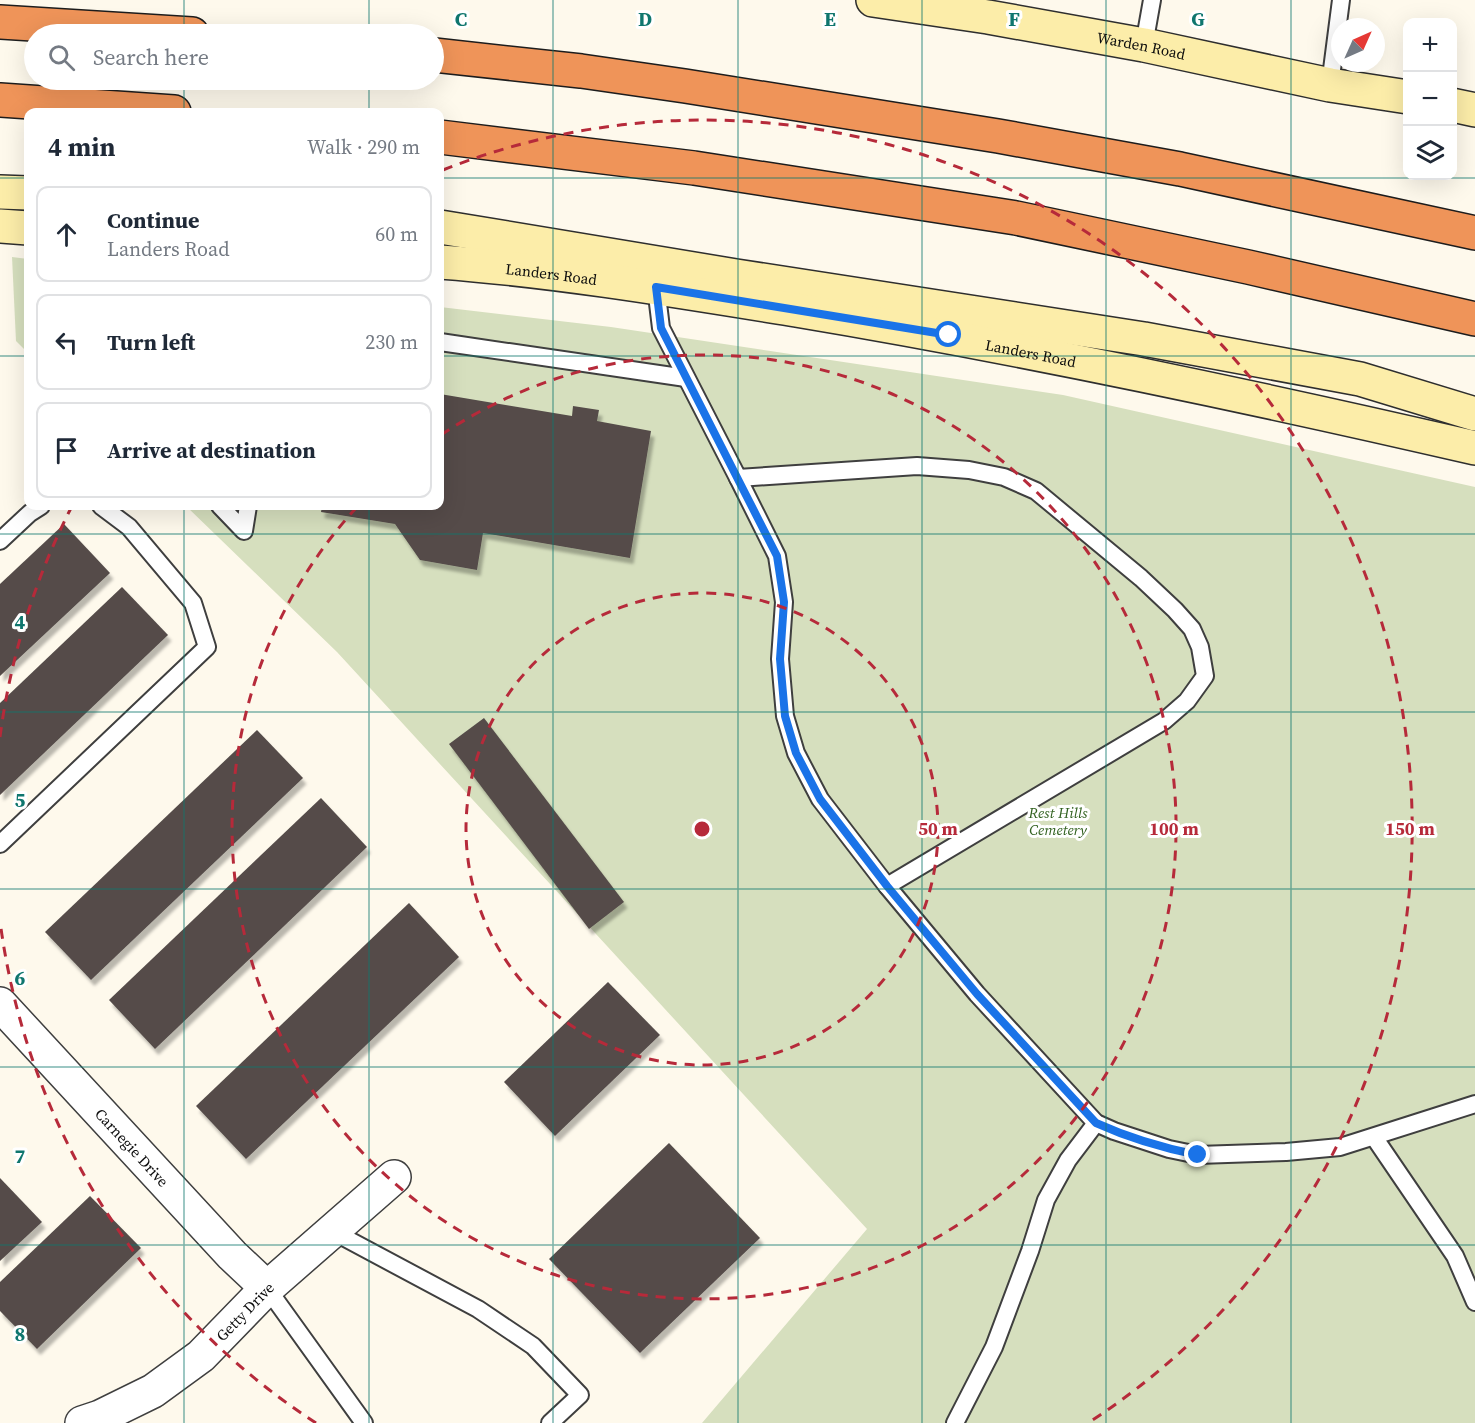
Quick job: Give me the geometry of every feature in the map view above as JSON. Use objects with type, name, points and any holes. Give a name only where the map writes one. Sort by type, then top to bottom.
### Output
[{"type":"highway","points":[[0,22],[32,24]]},
{"type":"highway","points":[[444,56],[581,71],[685,86],[998,136],[1180,169],[1475,233]]},
{"type":"highway","points":[[0,100],[116,108]]},
{"type":"highway","points":[[444,137],[694,168],[1016,218],[1248,267],[1475,319]]},
{"type":"main road","name":"Warden Road","points":[[873,0],[905,3],[1144,45],[1330,85],[1403,96]]},
{"type":"main road","points":[[1457,106],[1475,110]]},
{"type":"main road","points":[[0,192],[24,193]]},
{"type":"main road","points":[[0,226],[24,228]]},
{"type":"main road","points":[[444,228],[736,276],[1144,339],[1360,379],[1475,414]]},
{"type":"main road","name":"Landers Road","points":[[444,262],[656,287],[949,335],[1352,419],[1475,448]]},
{"type":"street","name":"Carnegie Drive","points":[[0,1004],[232,1255],[267,1288]]},
{"type":"street","name":"Getty Drive","points":[[82,1423],[100,1418],[153,1391],[201,1356],[267,1288],[394,1177]]},
{"type":"lane","points":[[1144,45],[1152,0]]},
{"type":"lane","points":[[1330,85],[1341,0]]},
{"type":"lane","points":[[656,287],[661,328],[777,556],[784,602],[780,659],[785,716],[796,753],[820,799],[887,886],[977,994],[1096,1123],[1169,1149],[1198,1155],[1340,1147],[1475,1104]]},
{"type":"lane","points":[[444,343],[686,378]]},
{"type":"lane","points":[[738,478],[917,466],[969,470],[1004,477],[1036,490],[1140,578],[1192,630],[1200,647],[1205,676],[1186,700],[1164,721],[887,886]]},
{"type":"lane","points":[[0,541],[35,510]]},
{"type":"lane","points":[[0,844],[207,646],[193,603],[129,527],[106,510]]},
{"type":"lane","points":[[224,510],[244,531],[247,510]]},
{"type":"lane","points":[[955,1423],[994,1347],[1030,1251],[1046,1200],[1068,1160],[1096,1123]]},
{"type":"lane","points":[[1374,1137],[1455,1256],[1475,1302]]},
{"type":"lane","points":[[332,1231],[478,1309],[533,1346],[580,1395],[550,1423]]},
{"type":"lane","points":[[267,1288],[364,1423]]},
{"type":"green space","points":[[12,257],[24,258],[24,349],[16,341]]},
{"type":"green space","name":"Rest Hills Cemetery","points":[[444,307],[611,327],[1063,395],[1475,487],[1475,1423],[702,1423],[867,1229],[337,652],[190,510],[444,510]]},
{"type":"building","points":[[444,395],[572,416],[573,406],[599,410],[597,421],[651,431],[630,558],[483,533],[477,570],[420,560],[395,524],[321,512],[321,510],[444,510]]},
{"type":"building","points":[[64,524],[110,573],[0,676],[0,584]]},
{"type":"building","points":[[122,587],[168,635],[0,795],[0,703]]},
{"type":"building","points":[[484,718],[624,902],[589,929],[449,744]]},
{"type":"building","points":[[257,730],[303,778],[91,980],[45,932]]},
{"type":"building","points":[[321,798],[367,847],[155,1049],[109,1000]]},
{"type":"building","points":[[409,903],[459,957],[246,1159],[196,1106]]},
{"type":"building","points":[[608,982],[660,1035],[555,1136],[504,1082]]},
{"type":"building","points":[[669,1143],[760,1238],[640,1353],[549,1259]]},
{"type":"building","points":[[0,1178],[42,1222],[0,1261]]},
{"type":"building","points":[[90,1196],[141,1248],[37,1349],[0,1311],[0,1282]]},
{"type":"route","points":[[949,335],[656,287],[661,328],[777,556],[784,602],[780,659],[785,716],[796,753],[820,799],[887,886],[977,994],[1096,1123],[1169,1149],[1198,1155]]}]
